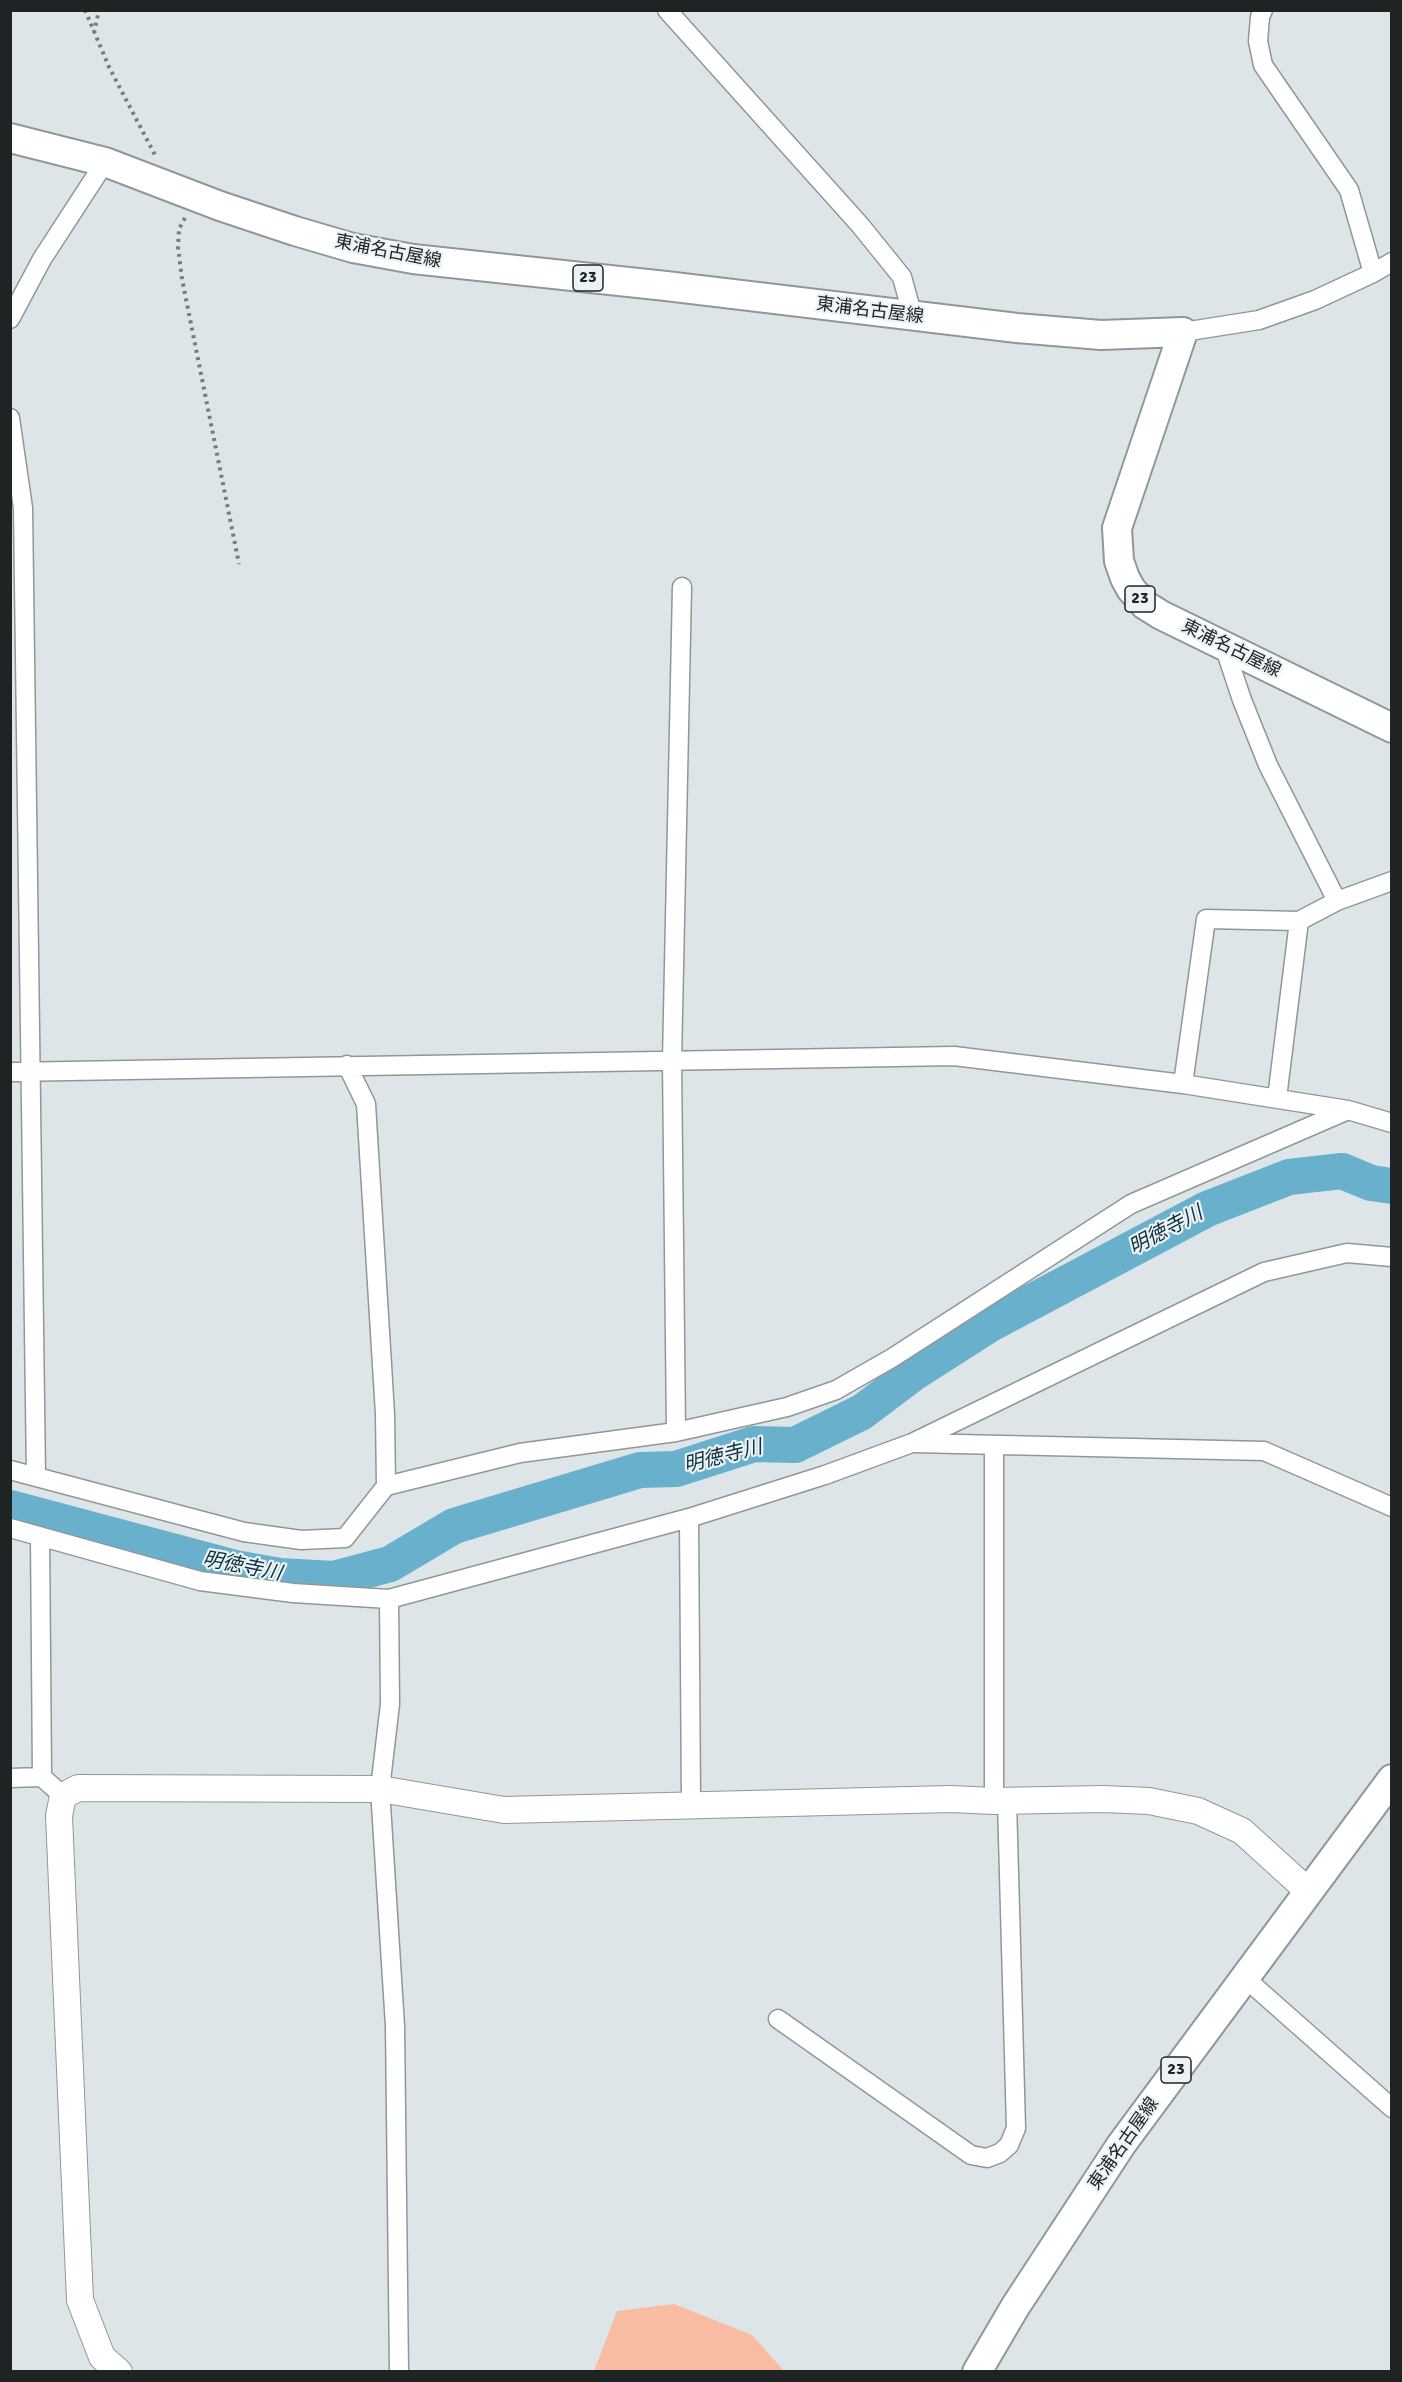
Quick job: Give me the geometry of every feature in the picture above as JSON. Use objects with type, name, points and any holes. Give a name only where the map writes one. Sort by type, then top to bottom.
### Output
[{"type":"main road","name":"東浦名古屋線","points":[[10,138],[105,162],[195,197],[295,231],[353,248],[412,259],[1101,335],[1183,332],[1117,528],[1119,561],[1131,589],[1145,605],[1161,615],[1392,728]]},
{"type":"main road","name":"東浦名古屋線","points":[[977,2372],[1015,2307],[1121,2145],[1392,1779]]},
{"type":"street","points":[[667,10],[860,225],[902,277],[913,316]]},
{"type":"street","points":[[1263,10],[1260,17],[1258,41],[1263,65],[1350,190],[1373,273]]},
{"type":"street","points":[[10,319],[42,259],[105,162]]},
{"type":"street","points":[[1183,332],[1259,320],[1315,300],[1392,262]]},
{"type":"street","points":[[10,418],[24,508],[36,1477]]},
{"type":"street","points":[[676,1432],[672,1061],[682,587]]},
{"type":"street","points":[[1224,646],[1242,700],[1268,765],[1336,901]]},
{"type":"street","points":[[1242,700],[1246,673],[1268,666]]},
{"type":"street","points":[[1183,1084],[1206,919],[1299,921],[1336,901],[1392,881]]},
{"type":"street","points":[[1277,1098],[1299,921]]},
{"type":"street","points":[[10,1072],[954,1056],[1277,1098],[1348,1110],[1392,1123]]},
{"type":"street","points":[[347,1065],[366,1104],[385,1414],[386,1486]]},
{"type":"street","points":[[10,1470],[271,1538],[302,1540],[345,1538],[386,1486],[520,1453],[676,1432],[787,1407],[836,1390],[892,1358],[1131,1204],[1348,1110]]},
{"type":"street","points":[[10,1528],[200,1581],[293,1593],[389,1599],[689,1518],[825,1475],[912,1443],[1264,1272],[1347,1253],[1392,1257]]},
{"type":"street","points":[[912,1443],[1264,1451],[1392,1508]]},
{"type":"street","points":[[778,2019],[971,2155],[987,2158],[1000,2153],[1009,2145],[1016,2128],[1000,1801],[994,1446]]},
{"type":"street","points":[[689,1518],[691,1804]]},
{"type":"street","points":[[40,1536],[42,1777]]},
{"type":"street","points":[[389,1599],[390,1704],[380,1789],[395,2026],[399,2372]]},
{"type":"street","points":[[10,1778],[42,1777],[63,1796]]},
{"type":"street","points":[[63,1796],[78,1788],[380,1789],[504,1810],[951,1799],[1149,1801],[1197,1811],[1242,1831],[1308,1891]]},
{"type":"street","points":[[63,1796],[59,1816],[80,2300],[102,2357],[119,2372]]},
{"type":"street","points":[[1245,1978],[1392,2108]]},
{"type":"path","points":[[85,10],[109,67],[155,152],[158,161],[156,181]]},
{"type":"path","points":[[94,34],[99,10]]},
{"type":"path","points":[[195,197],[179,229],[178,247],[239,564]]},
{"type":"shaded area","points":[[674,2304],[752,2335],[784,2371],[594,2371],[617,2311]]},
{"type":"waterway","name":"明徳寺川","points":[[10,1508],[235,1568],[280,1576],[334,1579],[390,1564],[454,1526],[640,1470],[676,1469],[754,1444],[795,1445],[862,1412],[915,1372],[990,1324],[1207,1209],[1289,1177],[1342,1171],[1371,1183],[1392,1186]]}]
